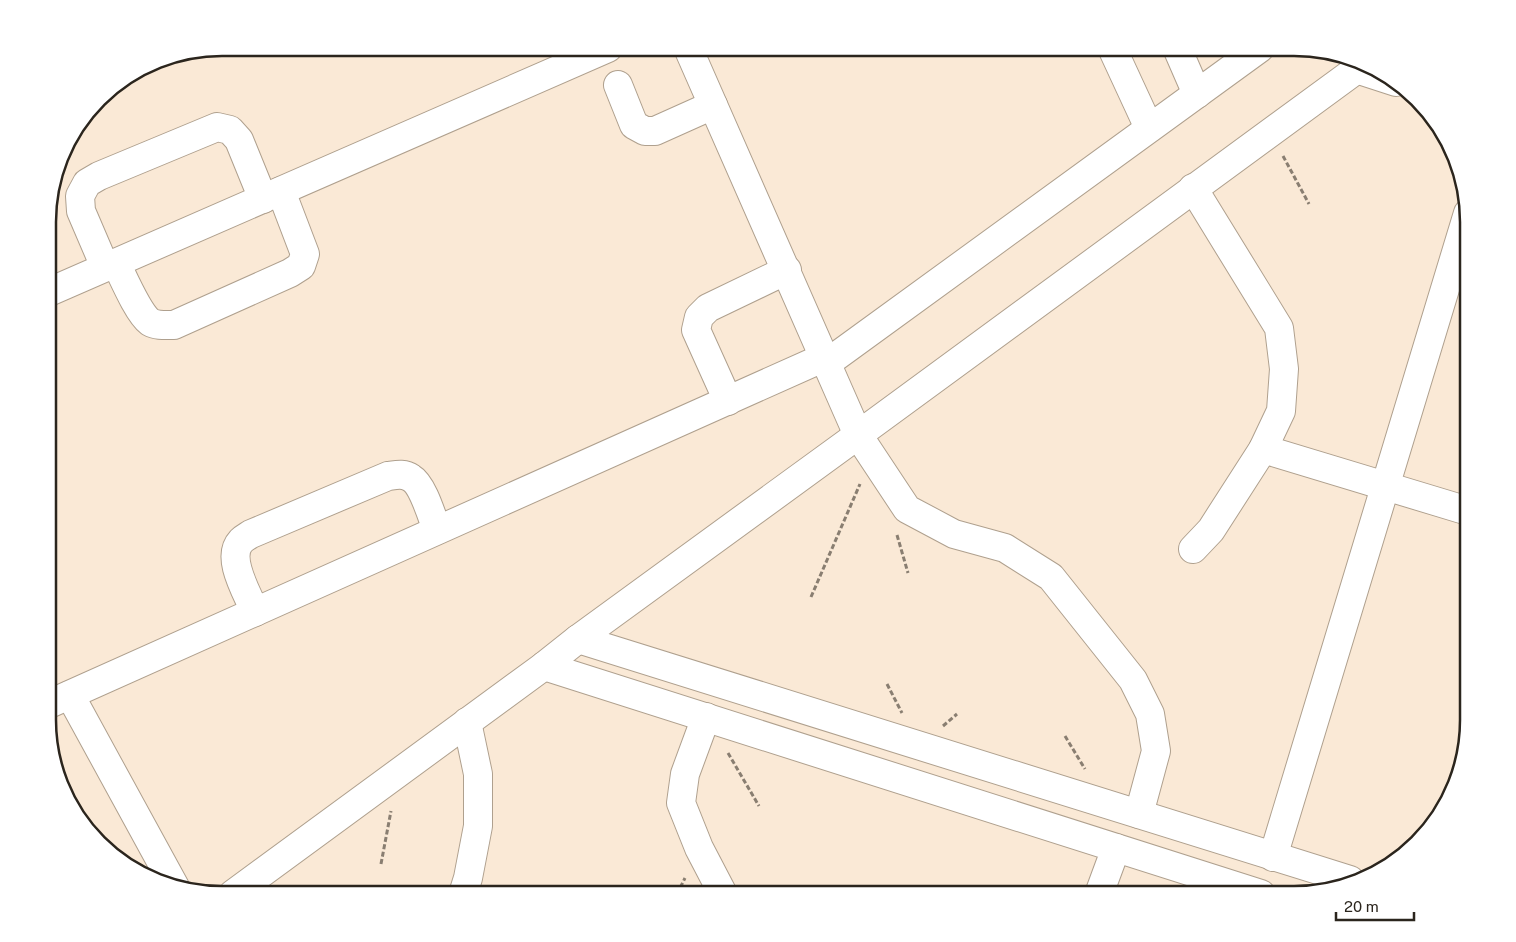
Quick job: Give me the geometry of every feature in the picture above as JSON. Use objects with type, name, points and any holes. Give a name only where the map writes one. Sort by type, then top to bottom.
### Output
[{"type":"street","points":[[1116,56],[1149,128]]},
{"type":"street","points":[[1181,56],[1197,94]]},
{"type":"street","points":[[168,876],[60,699],[728,401],[826,360],[1249,56]]},
{"type":"street","points":[[56,289],[272,195],[572,57]]},
{"type":"street","points":[[692,57],[865,445],[907,509],[954,534],[1005,548],[1051,577],[1134,680],[1150,714],[1156,751],[1139,814]]},
{"type":"street","points":[[244,886],[398,774],[578,639],[865,445],[1193,188],[1356,69]]},
{"type":"street","points":[[618,85],[634,125],[645,131],[655,131],[713,105]]},
{"type":"street","points":[[217,127],[230,130],[238,140],[305,254],[301,266],[290,273],[183,321],[162,326],[151,322],[142,314],[111,265],[81,211],[80,196],[87,183],[99,176],[217,127]]},
{"type":"street","points":[[1193,188],[1279,328],[1284,369],[1281,411],[1263,449],[1211,530],[1193,549]]},
{"type":"street","points":[[1274,856],[1459,243]]},
{"type":"street","points":[[728,401],[696,330],[699,317],[708,308],[787,270]]},
{"type":"street","points":[[1263,449],[1459,509]]},
{"type":"street","points":[[256,612],[236,568],[235,554],[240,542],[251,534],[388,476],[400,474],[411,478],[419,486],[437,530]]},
{"type":"street","points":[[578,639],[1344,878]]},
{"type":"street","points":[[544,666],[1233,885]]},
{"type":"street","points":[[771,738],[781,703]]},
{"type":"street","points":[[706,717],[685,774],[681,803],[699,848],[719,886]]},
{"type":"street","points":[[466,886],[478,826],[478,774],[468,722]]},
{"type":"street","points":[[1102,885],[1116,848]]},
{"type":"path","points":[[1269,132],[1310,204]]},
{"type":"path","points":[[811,597],[865,445]]},
{"type":"path","points":[[706,717],[759,806]]},
{"type":"path","points":[[381,864],[398,774]]}]
